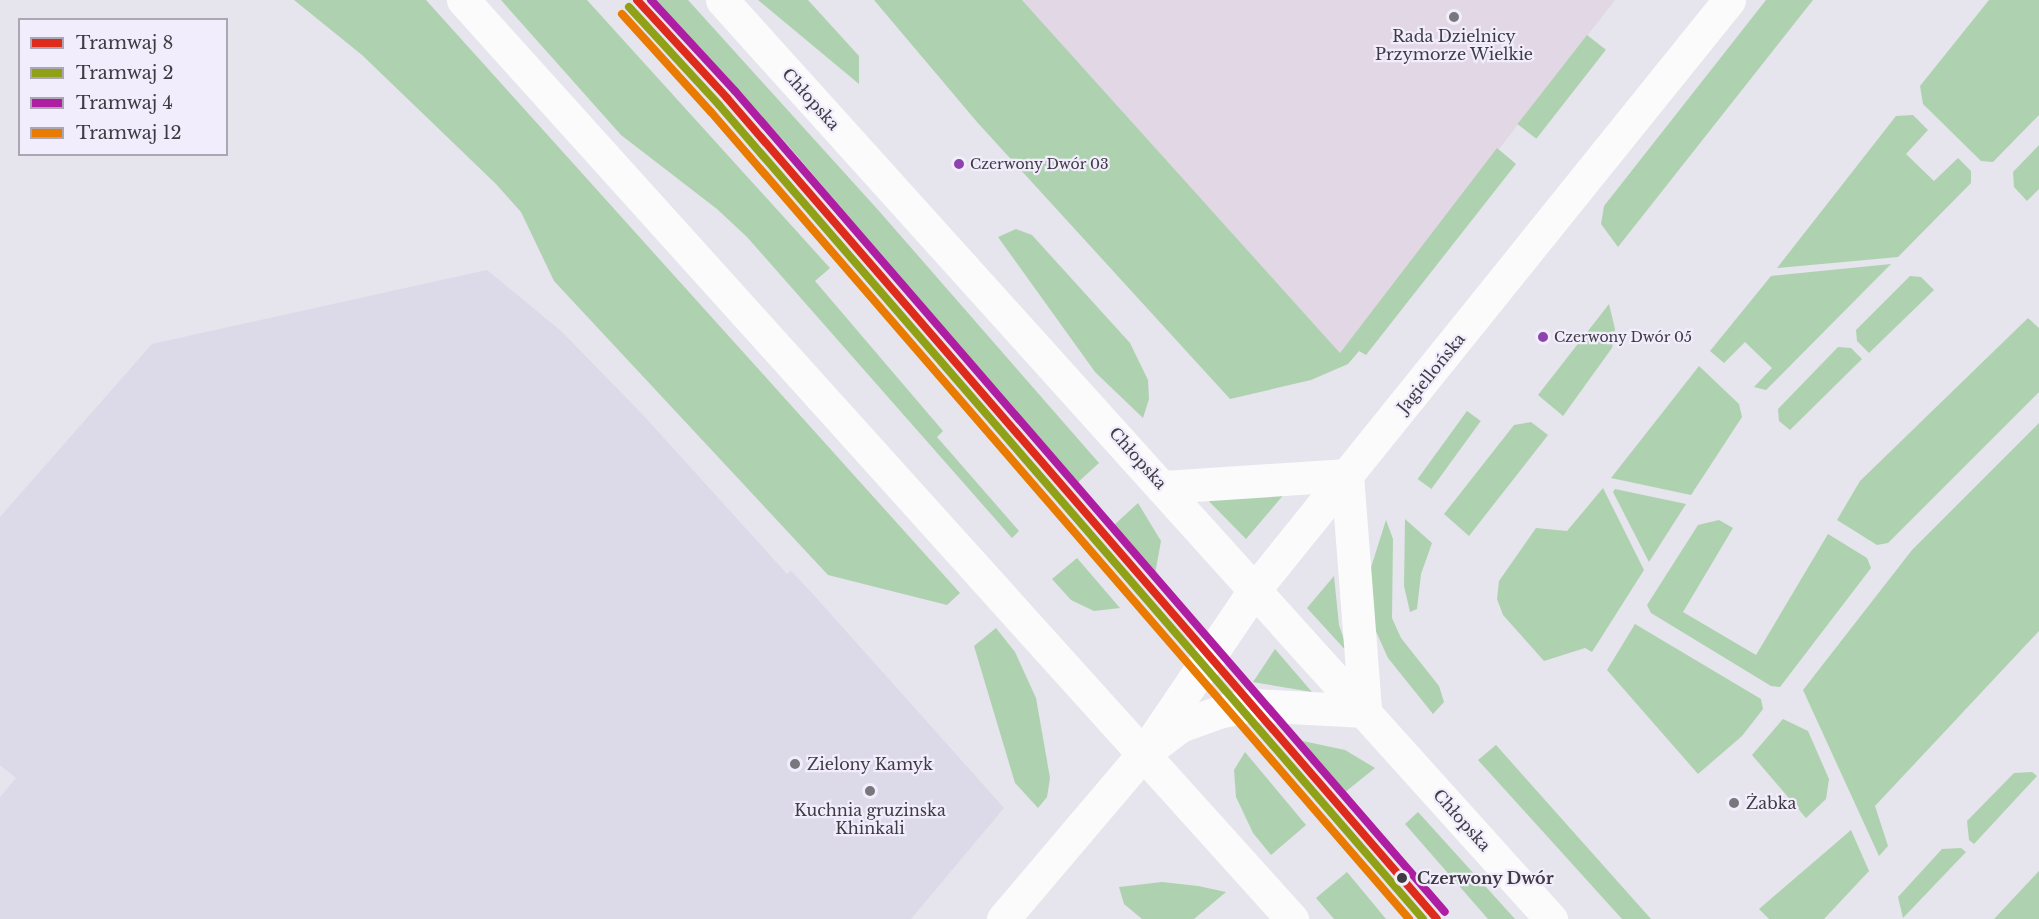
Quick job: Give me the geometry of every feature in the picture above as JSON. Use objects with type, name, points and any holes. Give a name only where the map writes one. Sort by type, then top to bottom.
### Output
[{"type":"main road","points":[[464,0],[1292,919]]},
{"type":"main road","name":"Chłopska","points":[[722,0],[1164,487],[1551,919]]},
{"type":"main road","name":"Jagiellońska","points":[[1143,754],[1255,589],[1729,0]]},
{"type":"main road","points":[[1003,919],[1143,754],[1180,726],[1222,711],[1253,705],[1365,711],[1347,475],[1164,487]]},
{"type":"shaded area","points":[[1022,0],[1615,0],[1340,353]]},
{"type":"shaded area","points":[[487,270],[562,332],[643,415],[787,574],[791,571],[811,592],[1004,808],[911,919],[0,919],[0,797],[16,778],[0,765],[0,517],[152,344]]},
{"type":"green space","points":[[294,0],[426,0],[960,593],[947,605],[828,575],[554,281],[521,212],[496,184],[362,55]]},
{"type":"green space","points":[[501,0],[587,0],[830,268],[815,281],[943,431],[937,437],[1019,531],[1012,538],[747,237],[717,209],[621,135]]},
{"type":"green space","points":[[655,0],[688,0],[879,211],[1099,463],[1076,484],[787,144]]},
{"type":"green space","points":[[758,0],[808,0],[859,56],[859,84]]},
{"type":"green space","points":[[874,0],[1022,0],[1340,353],[1497,148],[1516,164],[1366,355],[1359,351],[1348,364],[1311,380],[1230,399],[977,122]]},
{"type":"green space","points":[[1766,0],[1813,0],[1618,247],[1601,224],[1604,206]]},
{"type":"green space","points":[[1989,0],[2039,0],[2039,115],[1993,162],[1981,161],[1923,104],[1920,86]]},
{"type":"green space","points":[[1587,35],[1606,50],[1536,139],[1517,124]]},
{"type":"green space","points":[[1913,115],[1928,130],[1906,154],[1934,181],[1958,158],[1971,171],[1971,183],[1898,257],[1777,268],[1896,116]]},
{"type":"green space","points":[[2039,145],[2039,189],[2027,201],[2014,187],[2013,172]]},
{"type":"green space","points":[[1016,229],[1032,235],[1130,343],[1148,380],[1149,399],[1143,418],[1095,372],[998,237]]},
{"type":"green space","points":[[1891,264],[1766,390],[1754,387],[1772,368],[1745,342],[1724,363],[1710,351],[1771,276]]},
{"type":"green space","points":[[1910,276],[1921,277],[1934,290],[1869,353],[1857,341],[1856,330]]},
{"type":"green space","points":[[1609,304],[1615,329],[1612,348],[1563,416],[1538,395]]},
{"type":"green space","points":[[2028,318],[2039,328],[2039,392],[1888,543],[1877,545],[1837,520],[1860,481]]},
{"type":"green space","points":[[1838,347],[1851,348],[1862,359],[1790,430],[1779,421],[1778,409]]},
{"type":"green space","points":[[1699,366],[1739,404],[1742,417],[1691,495],[1611,478]]},
{"type":"green space","points":[[1467,411],[1481,421],[1431,489],[1418,479]]},
{"type":"green space","points":[[1531,422],[1548,435],[1469,536],[1444,514],[1514,425]]},
{"type":"green space","points":[[2039,423],[2039,631],[1875,806],[1888,846],[1879,856],[1803,690],[1912,550]]},
{"type":"green space","points":[[1303,472],[1246,539],[1193,485]]},
{"type":"green space","points":[[1603,488],[1644,570],[1592,652],[1585,648],[1544,661],[1503,615],[1497,599],[1499,581],[1536,528],[1567,531]]},
{"type":"green space","points":[[1615,489],[1686,504],[1649,562],[1613,492]]},
{"type":"green space","points":[[1138,503],[1161,541],[1155,574],[1113,526]]},
{"type":"green space","points":[[1405,519],[1432,543],[1421,574],[1417,609],[1410,612],[1404,586]]},
{"type":"green space","points":[[1386,520],[1393,539],[1392,618],[1401,638],[1439,686],[1444,702],[1433,714],[1388,658],[1369,616],[1367,580]]},
{"type":"green space","points":[[1719,520],[1733,528],[1683,612],[1756,655],[1828,534],[1867,558],[1871,568],[1780,687],[1771,686],[1651,613],[1647,605],[1698,525]]},
{"type":"green space","points":[[1077,558],[1120,608],[1094,611],[1071,600],[1052,579]]},
{"type":"green space","points":[[1334,576],[1339,625],[1349,654],[1307,608]]},
{"type":"green space","points":[[1635,624],[1761,699],[1763,709],[1742,736],[1698,774],[1607,670]]},
{"type":"green space","points":[[996,628],[1015,652],[1036,698],[1050,778],[1047,797],[1038,808],[1015,783],[974,646]]},
{"type":"green space","points":[[1275,649],[1312,692],[1253,682]]},
{"type":"green space","points":[[1783,719],[1808,731],[1829,779],[1826,799],[1806,818],[1752,755]]},
{"type":"green space","points":[[1298,740],[1345,750],[1375,768],[1344,793]]},
{"type":"green space","points":[[1496,745],[1651,919],[1622,919],[1478,760]]},
{"type":"green space","points":[[1245,752],[1306,825],[1271,855],[1253,833],[1236,797],[1234,770]]},
{"type":"green space","points":[[2032,772],[2037,776],[1974,844],[1969,840],[1967,821],[2014,773]]},
{"type":"green space","points":[[1418,812],[1515,919],[1488,919],[1405,824]]},
{"type":"green space","points":[[1851,830],[1869,871],[1824,919],[1769,919],[1759,909]]},
{"type":"green space","points":[[1961,848],[1966,852],[1903,918],[1898,897],[1942,849]]},
{"type":"green space","points":[[2039,871],[2039,919],[1994,919]]},
{"type":"green space","points":[[1347,872],[1386,919],[1334,919],[1316,898]]},
{"type":"green space","points":[[1162,882],[1226,892],[1194,919],[1142,919],[1124,904],[1119,887]]},
{"type":"tram line","name":"8","points":[[637,0],[727,98],[1437,919]]},
{"type":"tram line","name":"4","points":[[651,0],[735,91],[1445,912]]},
{"type":"tram line","name":"2","points":[[629,7],[719,105],[1423,919]]},
{"type":"tram line","name":"12","points":[[622,14],[711,112],[1409,919]]},
{"type":"place","name":"Rada Dzielnicy Przymorze Wielkie","points":[[1454,17]]},
{"type":"place","name":"Czerwony Dwór 03","points":[[959,164]]},
{"type":"place","name":"Czerwony Dwór 05","points":[[1543,337]]},
{"type":"place","name":"Zielony Kamyk","points":[[795,764]]},
{"type":"place","name":"Kuchnia gruzinska Khinkali","points":[[870,791]]},
{"type":"place","name":"Żabka","points":[[1734,803]]},
{"type":"place","name":"Czerwony Dwór","points":[[1402,878]]}]
